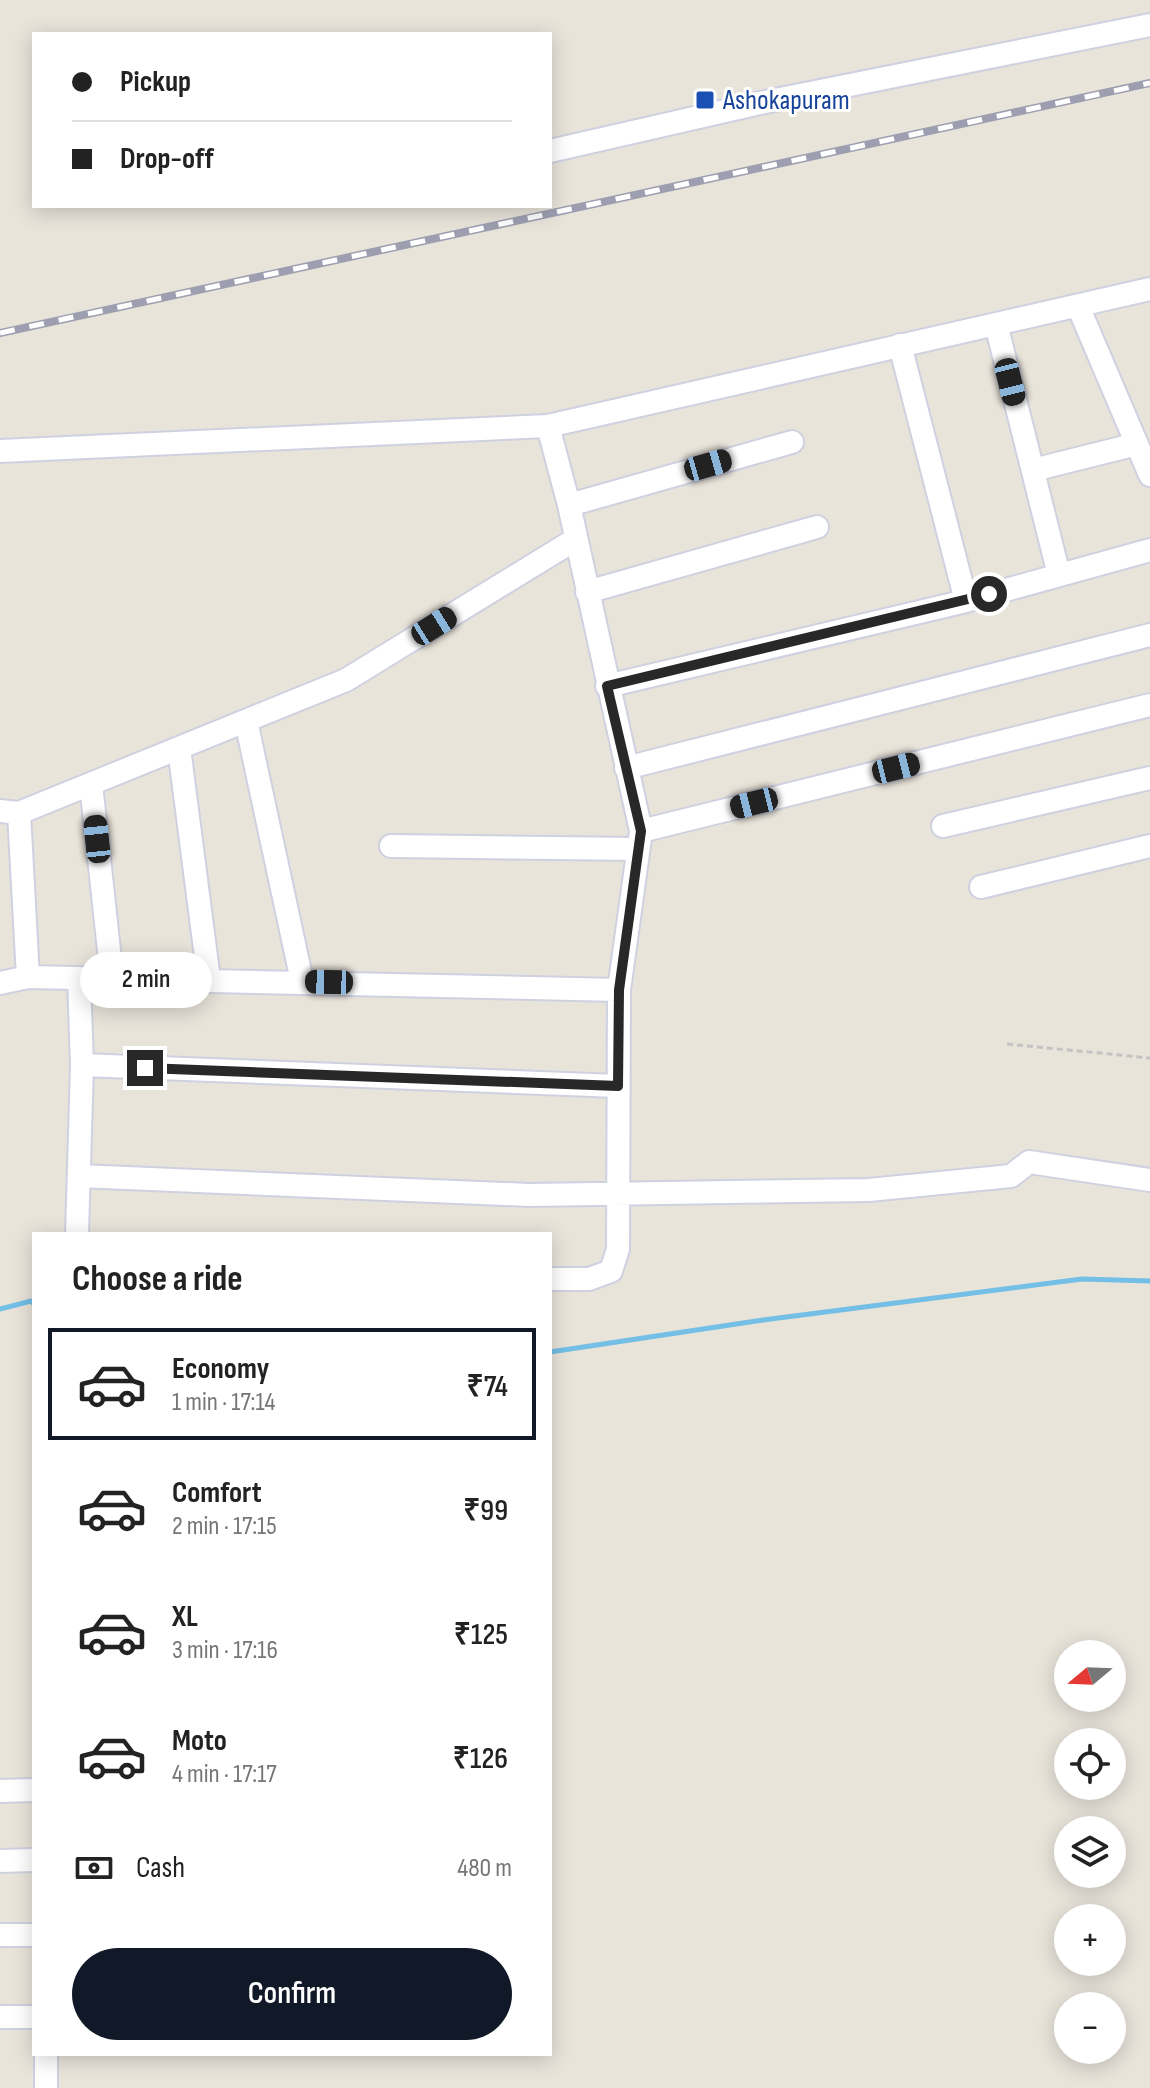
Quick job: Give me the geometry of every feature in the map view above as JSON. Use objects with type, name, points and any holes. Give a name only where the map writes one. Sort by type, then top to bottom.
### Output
[{"type":"street","points":[[552,151],[760,103],[1150,25]]},
{"type":"street","points":[[0,451],[548,426],[1150,289]]},
{"type":"street","points":[[1078,306],[1150,475]]},
{"type":"street","points":[[996,324],[1059,575]]},
{"type":"street","points":[[900,345],[966,601]]},
{"type":"street","points":[[548,426],[569,505],[640,840],[619,990],[618,1249],[611,1271],[589,1279],[552,1279]]},
{"type":"street","points":[[569,505],[792,442]]},
{"type":"street","points":[[1033,470],[1137,444]]},
{"type":"street","points":[[587,592],[817,527]]},
{"type":"street","points":[[28,977],[9,812],[91,784],[346,680],[576,539]]},
{"type":"street","points":[[607,686],[966,601],[1150,550]]},
{"type":"street","points":[[626,768],[1150,635]]},
{"type":"street","points":[[391,846],[640,840],[1150,705]]},
{"type":"street","points":[[246,721],[302,981]]},
{"type":"street","points":[[179,748],[209,980]]},
{"type":"street","points":[[943,826],[1150,778]]},
{"type":"street","points":[[91,784],[112,978]]},
{"type":"street","points":[[981,887],[1150,846]]},
{"type":"street","points":[[0,983],[28,977],[619,990]]},
{"type":"street","points":[[77,1232],[82,1065],[79,978]]},
{"type":"street","points":[[82,1065],[618,1086]]},
{"type":"street","points":[[79,1176],[529,1195],[618,1194],[869,1190],[1011,1176],[1029,1162],[1150,1180]]},
{"type":"street","points":[[0,1791],[32,1790]]},
{"type":"street","points":[[0,1861],[32,1860]]},
{"type":"street","points":[[0,1935],[32,1935]]},
{"type":"street","points":[[0,2017],[32,2017]]},
{"type":"street","points":[[46,2056],[46,2088]]},
{"type":"path","points":[[1007,1044],[1150,1058]]},
{"type":"waterway","points":[[552,1352],[763,1320],[1082,1279],[1150,1281]]},
{"type":"waterway","points":[[0,1309],[32,1302]]},
{"type":"railway","points":[[0,333],[1150,83]]},
{"type":"place","name":"Ashokapuram","points":[[705,100]]},
{"type":"route","points":[[145,1068],[618,1086],[619,990],[641,831],[607,686],[989,594]]}]
